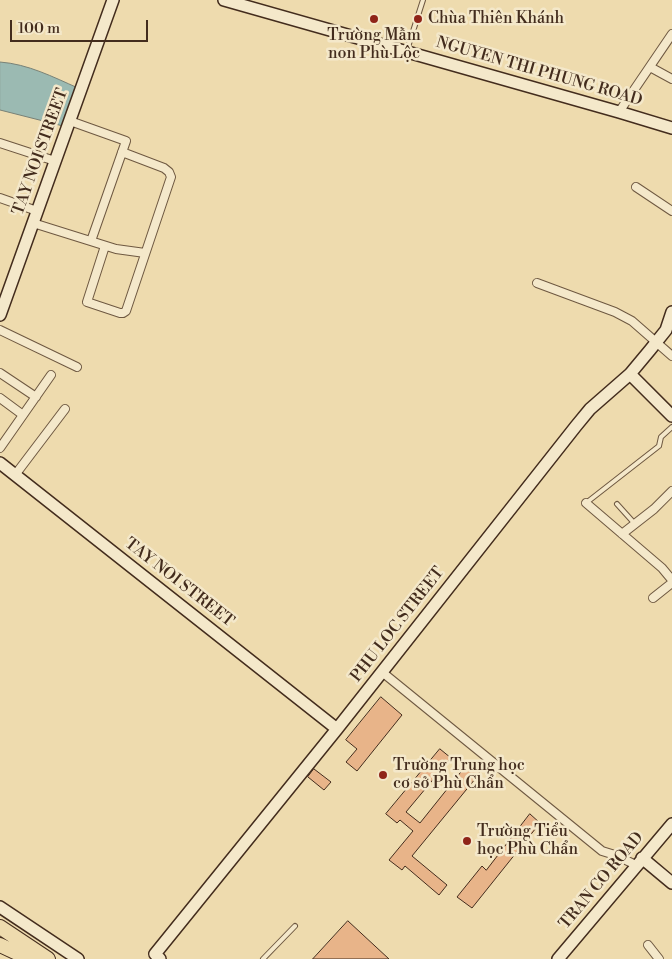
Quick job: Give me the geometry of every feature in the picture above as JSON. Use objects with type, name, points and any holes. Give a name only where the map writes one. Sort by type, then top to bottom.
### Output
[{"type":"highway","points":[[0,927],[48,959]]},
{"type":"highway","points":[[0,945],[30,959]]},
{"type":"street","name":"TAY NOI STREET","points":[[0,315],[4,288],[33,222],[113,0]]},
{"type":"street","name":"NGUYEN THI PHUNG ROAD","points":[[224,0],[672,128]]},
{"type":"street","points":[[620,112],[672,34]]},
{"type":"street","points":[[650,67],[672,79]]},
{"type":"street","points":[[70,121],[126,141],[91,241]]},
{"type":"street","points":[[0,143],[55,161]]},
{"type":"street","points":[[105,246],[87,302],[120,313],[126,311],[171,177],[164,168],[122,152]]},
{"type":"street","points":[[636,187],[672,211]]},
{"type":"street","points":[[0,198],[37,211]]},
{"type":"street","points":[[33,222],[105,246],[145,253]]},
{"type":"street","points":[[537,283],[615,312],[632,321],[672,356]]},
{"type":"street","name":"PHU LOC STREET","points":[[160,959],[155,954],[337,729],[585,415],[630,374],[669,331],[672,312]]},
{"type":"street","points":[[0,330],[77,367]]},
{"type":"street","points":[[0,373],[36,396]]},
{"type":"street","points":[[0,448],[51,374]]},
{"type":"street","points":[[630,374],[672,416]]},
{"type":"street","points":[[0,398],[23,414]]},
{"type":"street","points":[[15,475],[65,409]]},
{"type":"street","name":"TAY NOI STREET","points":[[0,464],[337,729]]},
{"type":"street","points":[[622,534],[636,524],[672,491]]},
{"type":"street","points":[[586,503],[662,568],[672,582],[653,598]]},
{"type":"street","points":[[382,672],[602,851],[639,862],[672,883]]},
{"type":"street","name":"TRAN CO ROAD","points":[[558,959],[672,824]]},
{"type":"street","points":[[0,907],[78,959]]},
{"type":"street","points":[[648,945],[659,959]]},
{"type":"lane","points":[[407,51],[423,0]]},
{"type":"lane","points":[[586,503],[659,446],[660,438],[672,426]]},
{"type":"lane","points":[[617,504],[636,524]]},
{"type":"lane","points":[[263,959],[294,926]]},
{"type":"water","points":[[0,62],[30,68],[78,88],[63,126],[0,110]]},
{"type":"building","points":[[381,697],[402,715],[357,771],[346,762],[357,749],[346,740]]},
{"type":"building","points":[[440,749],[451,758],[406,812],[420,823],[468,763],[480,773],[412,856],[447,885],[439,895],[405,866],[402,870],[389,860],[413,831],[400,820],[397,823],[386,814]]},
{"type":"building","points":[[314,769],[331,782],[324,790],[308,777]]},
{"type":"building","points":[[530,814],[540,823],[472,908],[457,897],[482,866],[486,870]]},
{"type":"building","points":[[348,921],[389,959],[313,959]]},
{"type":"place","name":"Trường Mầm non Phù Lộc","points":[[374,19]]},
{"type":"place","name":"Chùa Thiên Khánh","points":[[418,19]]},
{"type":"place","name":"Trường Trung học cơ sở Phù Chẩn","points":[[383,775]]},
{"type":"place","name":"Trường Tiểu học Phù Chẩn","points":[[467,841]]}]
